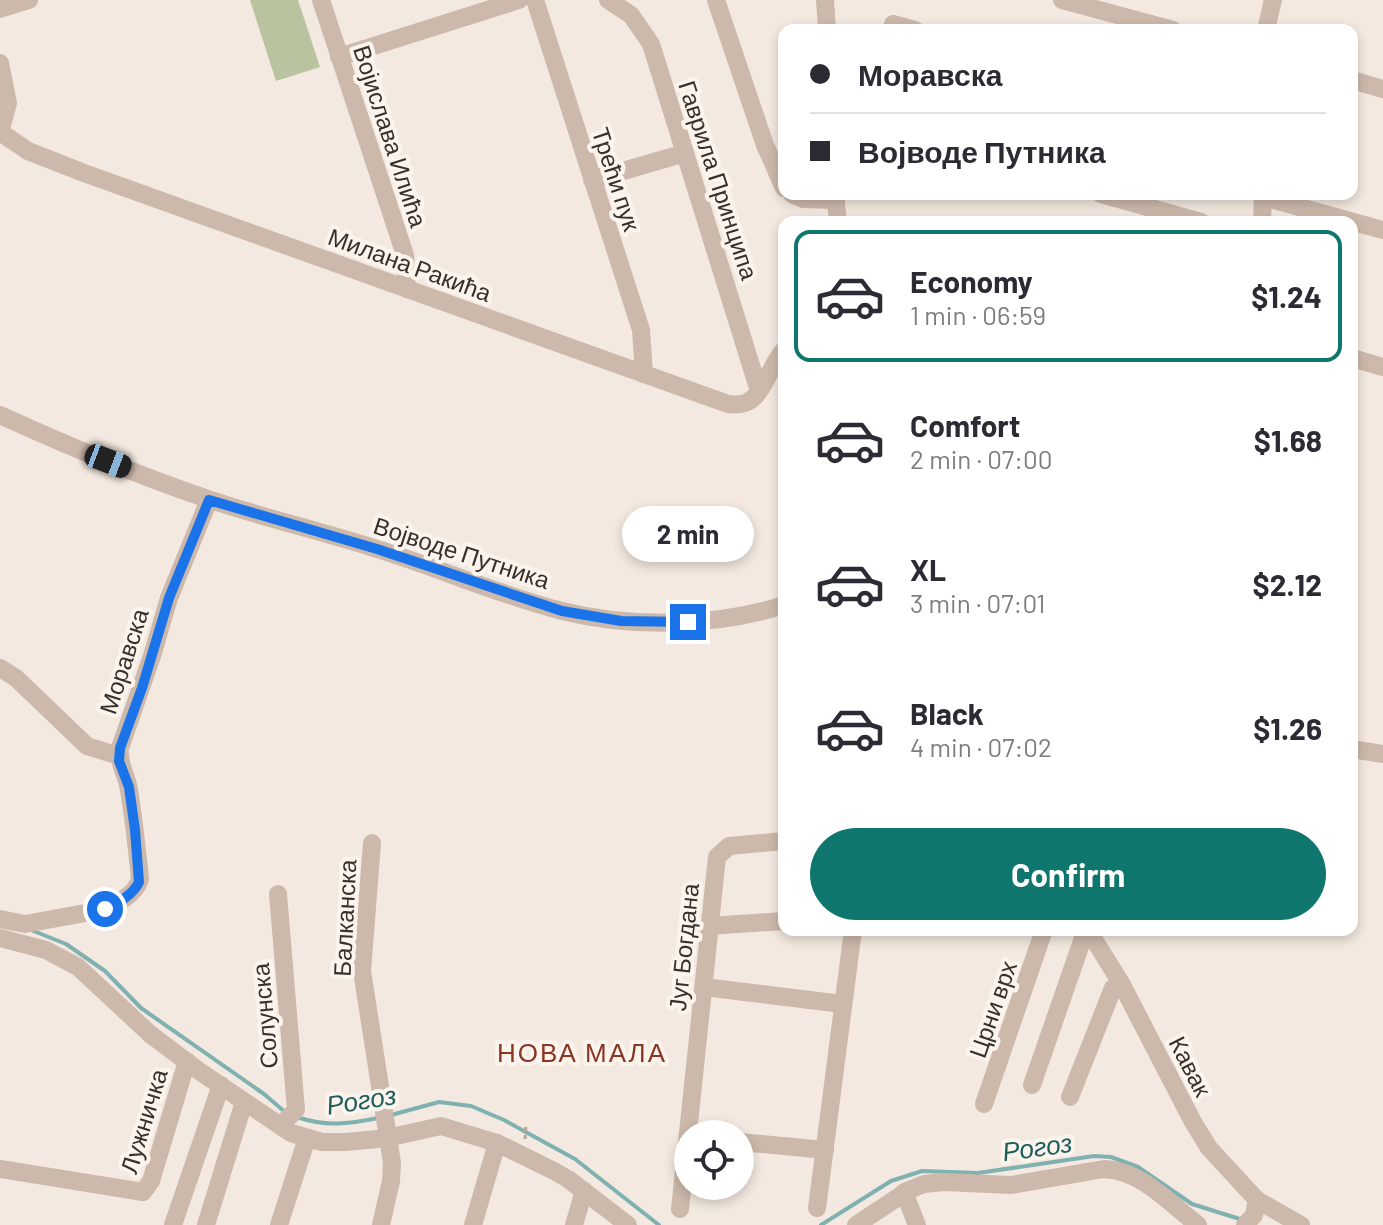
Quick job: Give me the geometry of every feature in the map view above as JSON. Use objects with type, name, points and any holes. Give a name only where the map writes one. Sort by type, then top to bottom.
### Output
[{"type":"street","points":[[0,9],[29,0]]},
{"type":"street","name":"Војислава Илића","points":[[321,0],[405,255],[407,289]]},
{"type":"street","points":[[339,57],[519,0]]},
{"type":"street","name":"Трећи пук","points":[[535,0],[641,330],[644,374]]},
{"type":"street","name":"Гаврила Принципа","points":[[608,0],[631,15],[646,34],[759,391]]},
{"type":"street","points":[[716,0],[778,175]]},
{"type":"street","points":[[825,0],[827,24]]},
{"type":"street","points":[[1062,0],[1151,24]]},
{"type":"street","points":[[1267,24],[1273,0]]},
{"type":"street","points":[[0,63],[8,103],[0,132]]},
{"type":"street","points":[[1358,82],[1383,89]]},
{"type":"street","name":"Милана Ракића","points":[[0,132],[28,151],[728,404],[740,406],[759,391]]},
{"type":"street","points":[[592,180],[685,153]]},
{"type":"street","points":[[1122,200],[1180,216]]},
{"type":"street","points":[[1280,200],[1335,216]]},
{"type":"street","points":[[1358,223],[1383,230]]},
{"type":"street","points":[[759,391],[767,382],[778,357]]},
{"type":"street","points":[[1358,360],[1383,367]]},
{"type":"street","name":"Војводе Путника","points":[[0,415],[82,452],[209,500],[377,549],[562,611],[621,621],[688,622],[778,607]]},
{"type":"street","name":"Моравска","points":[[119,756],[169,598],[209,500]]},
{"type":"street","points":[[0,668],[16,678],[87,746],[119,756],[129,787],[140,879],[138,887],[102,910],[25,924],[0,919]]},
{"type":"street","points":[[1358,750],[1383,754]]},
{"type":"street","name":"Југ Богдана","points":[[690,1120],[716,862],[720,853],[729,846],[778,842]]},
{"type":"street","name":"Балканска","points":[[372,843],[362,971],[386,1133]]},
{"type":"street","name":"Солунска","points":[[278,894],[287,1119]]},
{"type":"street","points":[[709,926],[778,921]]},
{"type":"street","points":[[817,1208],[852,936]]},
{"type":"street","name":"Црни врх","points":[[984,1104],[1042,936]]},
{"type":"street","points":[[1032,1085],[1085,936]]},
{"type":"street","name":"Кавак","points":[[1092,936],[1121,983],[1193,1122],[1252,1213],[1301,1225]]},
{"type":"street","points":[[0,938],[46,950],[78,967],[150,1034],[244,1102],[287,1119],[307,1138],[322,1142],[346,1142],[441,1126],[497,1143],[560,1175],[628,1225]]},
{"type":"street","points":[[1070,1097],[1113,988],[1121,983]]},
{"type":"street","points":[[704,987],[842,1004]]},
{"type":"street","name":"Лужничка","points":[[0,1169],[143,1192],[151,1181],[187,1061]]},
{"type":"street","points":[[173,1225],[221,1085]]},
{"type":"street","points":[[206,1225],[244,1102]]},
{"type":"street","points":[[381,1225],[392,1163],[386,1133]]},
{"type":"street","points":[[279,1225],[307,1138]]},
{"type":"street","points":[[473,1225],[497,1143]]},
{"type":"street","points":[[754,1143],[825,1150]]},
{"type":"street","points":[[856,1225],[904,1192],[935,1183],[1011,1185],[1110,1169],[1137,1178],[1196,1224]]},
{"type":"street","points":[[574,1225],[584,1191]]},
{"type":"street","points":[[904,1192],[917,1225]]},
{"type":"street","name":"Југ Богдана","points":[[680,1209],[681,1200]]},
{"type":"green space","points":[[250,0],[298,0],[320,67],[276,81]]},
{"type":"waterway","name":"Рогоз","points":[[31,930],[66,944],[105,971],[141,1008],[285,1112]]},
{"type":"waterway","name":"Рогоз","points":[[391,1115],[439,1102],[471,1106],[504,1120],[575,1159],[659,1225]]},
{"type":"waterway","name":"Рогоз","points":[[297,1117],[338,1124],[378,1118]]},
{"type":"waterway","name":"Рогоз","points":[[821,1225],[891,1181],[922,1171],[978,1173],[1094,1156],[1111,1157],[1138,1167],[1192,1204],[1243,1220]]},
{"type":"district","name":"НОВА МАЛА","points":[[582,1051]]},
{"type":"route","points":[[105,909],[138,887],[140,879],[135,830],[129,787],[119,761],[120,748],[169,598],[209,500],[377,549],[562,611],[621,621],[688,622]]}]
